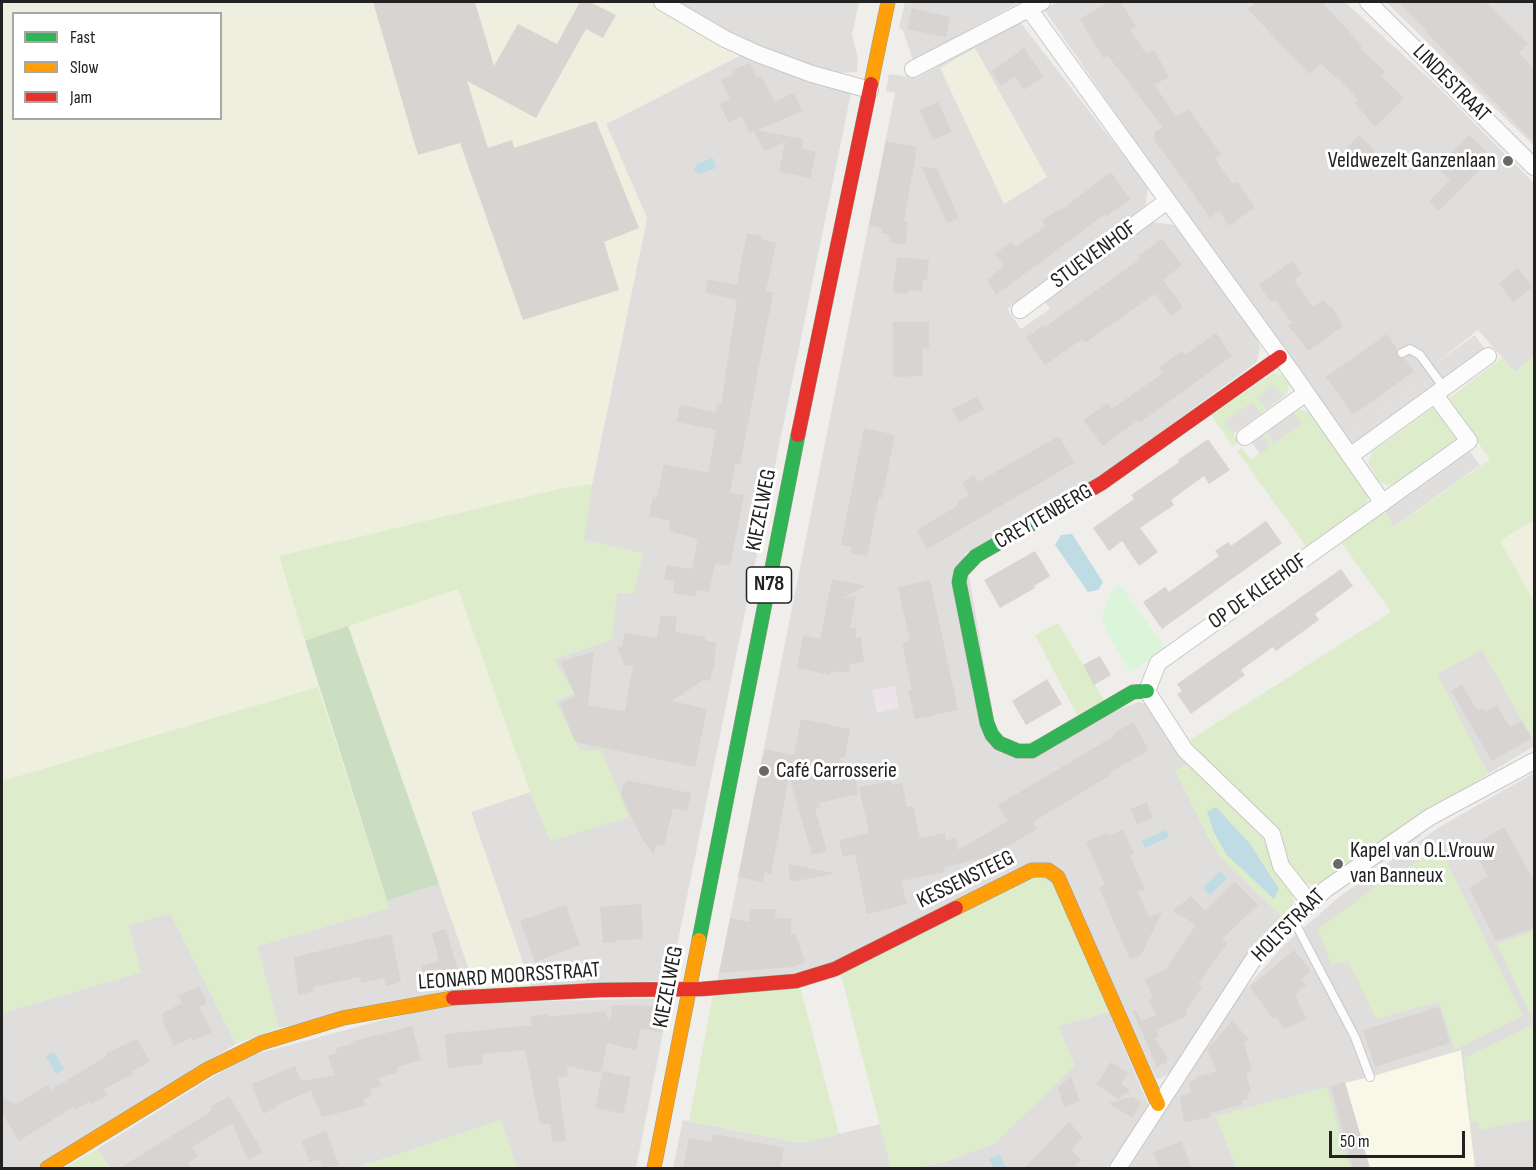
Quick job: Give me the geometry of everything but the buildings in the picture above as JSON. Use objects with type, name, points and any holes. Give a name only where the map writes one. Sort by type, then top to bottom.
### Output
[{"type":"street","points":[[662,2],[725,39],[758,54],[812,74],[870,90]]},
{"type":"street","name":"KIEZELWEG","points":[[654,1168],[816,345],[888,2]]},
{"type":"street","name":"LINDESTRAAT","points":[[1368,2],[1534,167]]},
{"type":"street","points":[[913,69],[1035,5],[1167,201],[1383,503]]},
{"type":"street","name":"STUEVENHOF","points":[[1020,310],[1167,201]]},
{"type":"street","points":[[1350,456],[1488,356]]},
{"type":"street","name":"CREYTENBERG","points":[[1147,691],[1133,692],[1032,751],[1018,751],[999,743],[992,735],[987,723],[959,582],[961,572],[976,556],[1102,483],[1280,357]]},
{"type":"street","name":"OP DE KLEEHOF","points":[[1147,691],[1158,663],[1469,441],[1440,391]]},
{"type":"street","points":[[1245,437],[1306,393]]},
{"type":"street","points":[[1147,691],[1185,750],[1272,834],[1281,866],[1310,903]]},
{"type":"street","name":"HOLTSTRAAT","points":[[1118,1168],[1253,960],[1293,919],[1326,889],[1430,817],[1534,761]]},
{"type":"street","name":"KESSENSTEEG","points":[[690,990],[796,981],[835,969],[1032,870],[1048,870],[1058,878],[1158,1104]]},
{"type":"street","name":"LEONARD MOORSSTRAAT","points":[[47,1168],[208,1070],[261,1043],[343,1018],[443,999],[600,990],[690,990]]},
{"type":"lane","points":[[1402,353],[1410,349],[1420,355],[1440,391]]},
{"type":"lane","points":[[1293,919],[1355,1036],[1370,1077]]},
{"type":"shaded area","points":[[678,2],[859,2],[852,34],[858,59],[857,72],[839,73],[814,68],[769,51]]},
{"type":"shaded area","points":[[905,2],[1020,2],[913,60],[903,30],[899,28]]},
{"type":"shaded area","points":[[1058,2],[1345,2],[1435,84],[1534,183],[1534,356],[1515,372],[1478,330],[1436,363],[1446,377],[1430,389],[1421,378],[1344,434],[1161,180],[1044,9]]},
{"type":"shaded area","points":[[1386,2],[1534,2],[1534,146]]},
{"type":"shaded area","points":[[1020,22],[1148,187],[1145,210],[1007,309],[1021,329],[1050,309],[1044,300],[1152,222],[1176,225],[1256,337],[1260,347],[1257,362],[1106,472],[965,554],[1000,753],[1139,702],[1145,704],[1153,712],[1176,752],[1266,839],[1293,898],[1293,904],[1171,1072],[1160,1079],[1156,1078],[1094,946],[811,971],[717,983],[895,93],[886,91],[889,74],[917,78]]},
{"type":"shaded area","points":[[741,55],[784,73],[851,93],[670,980],[532,989],[471,812],[530,792],[551,841],[580,751],[555,701],[574,693],[553,659],[617,593],[643,554],[583,540],[592,484],[647,218],[606,124]]},
{"type":"shaded area","points":[[1475,335],[1485,350],[1446,377],[1436,363]]},
{"type":"shaded area","points":[[1421,378],[1429,389],[1352,446],[1344,434]]},
{"type":"shaded area","points":[[1274,385],[1283,397],[1266,410],[1257,397]]},
{"type":"shaded area","points":[[1252,402],[1261,414],[1233,434],[1224,421]]},
{"type":"shaded area","points":[[1293,412],[1302,423],[1274,444],[1265,431]]},
{"type":"shaded area","points":[[1262,434],[1271,446],[1260,454],[1251,441]]},
{"type":"shaded area","points":[[1468,449],[1480,465],[1394,527],[1384,511]]},
{"type":"shaded area","points":[[1482,649],[1534,741],[1534,746],[1488,774],[1436,674]]},
{"type":"shaded area","points":[[895,686],[899,708],[877,713],[872,690]]},
{"type":"shaded area","points":[[1534,773],[1534,1168],[1129,1168],[1180,1079],[1238,997],[1284,945],[1339,897],[1441,826]]},
{"type":"shaded area","points":[[1417,830],[1421,836],[1340,890],[1336,884]]},
{"type":"shaded area","points":[[439,884],[476,989],[279,1028],[257,946],[389,908],[387,901]]},
{"type":"shaded area","points":[[171,913],[236,1044],[36,1168],[2,1168],[2,1013],[141,972],[128,925]]},
{"type":"shaded area","points":[[1349,963],[1375,1019],[1362,1023],[1331,966]]},
{"type":"shaded area","points":[[670,998],[636,1168],[517,1168],[500,1121],[356,1168],[110,1168],[97,1149],[245,1057],[443,1004]]},
{"type":"shaded area","points":[[1109,1012],[1149,1106],[1107,1168],[914,1168],[947,1161],[995,1143],[1058,1026]]},
{"type":"shaded area","points":[[1461,1050],[1475,1168],[1353,1168],[1330,1086],[1370,1077]]},
{"type":"shaded area","points":[[683,1120],[801,1143],[880,1124],[891,1168],[673,1168]]},
{"type":"green space","points":[[2,2],[648,2],[741,55],[606,124],[647,218],[592,484],[559,489],[280,556],[318,687],[2,781]]},
{"type":"green space","points":[[975,48],[1047,177],[1004,204],[940,68]]},
{"type":"green space","points":[[1534,356],[1534,523],[1528,523],[1500,541],[1534,601],[1534,741],[1482,650],[1437,674],[1488,774],[1321,882],[1312,885],[1305,883],[1289,867],[1198,754],[1190,740],[1391,612],[1341,542],[1383,512],[1395,527],[1490,459],[1447,400],[1502,358],[1515,372]]},
{"type":"green space","points":[[1274,373],[1282,375],[1289,384],[1287,393],[1283,397],[1274,386],[1258,397],[1266,410],[1261,414],[1252,402],[1224,421],[1237,439],[1238,443],[1233,447],[1211,415]]},
{"type":"green space","points":[[1437,405],[1461,437],[1396,483],[1388,486],[1380,482],[1368,463],[1372,452]]},
{"type":"green space","points":[[1297,409],[1307,411],[1313,416],[1365,489],[1368,499],[1363,508],[1307,548],[1237,451],[1242,448],[1251,460],[1270,446],[1262,434],[1265,431],[1274,443]]},
{"type":"green space","points":[[592,484],[584,540],[643,553],[634,594],[617,593],[612,640],[554,659],[574,693],[555,701],[580,750],[601,750],[629,817],[551,841],[530,792],[458,589],[305,641],[279,556],[559,489]]},
{"type":"green space","points":[[1528,523],[1534,523],[1534,601],[1500,541]]},
{"type":"green space","points":[[1120,585],[1166,649],[1130,672],[1105,629],[1102,616],[1111,592]]},
{"type":"green space","points":[[458,588],[530,792],[471,812],[532,989],[476,989],[348,626]]},
{"type":"green space","points":[[1058,623],[1104,700],[1077,715],[1035,635]]},
{"type":"green space","points":[[348,626],[439,884],[387,901],[305,641]]},
{"type":"green space","points":[[318,687],[389,908],[257,946],[279,1028],[236,1044],[170,913],[128,925],[141,972],[2,1013],[2,781]]},
{"type":"green space","points":[[1188,764],[1266,839],[1293,895],[1292,908],[1283,918],[1220,857],[1175,771]]},
{"type":"green space","points":[[1440,848],[1523,1016],[1455,1050],[1439,1002],[1376,1019],[1349,962],[1331,964],[1318,929],[1374,888]]},
{"type":"green space","points":[[1037,876],[1053,884],[1109,1012],[1058,1026],[1075,1066],[995,1143],[947,1161],[914,1168],[891,1168],[840,971]]},
{"type":"green space","points":[[1534,931],[1534,1022],[1497,944]]},
{"type":"green space","points":[[800,986],[839,1134],[801,1143],[689,1121],[713,995]]},
{"type":"green space","points":[[1534,1024],[1534,1119],[1479,1130],[1478,1122],[1471,1122],[1464,1058]]},
{"type":"green space","points":[[1327,1087],[1350,1168],[1236,1168],[1216,1116]]},
{"type":"green space","points":[[501,1120],[517,1168],[358,1168]]},
{"type":"green space","points":[[97,1149],[110,1168],[65,1168]]},
{"type":"water","points":[[713,158],[716,168],[700,174],[694,171],[697,164]]},
{"type":"water","points":[[1072,534],[1103,582],[1098,590],[1088,592],[1055,545],[1061,535]]},
{"type":"water","points":[[1216,807],[1250,844],[1279,889],[1274,899],[1226,854],[1214,832],[1207,812]]},
{"type":"water","points":[[1166,830],[1169,837],[1145,848],[1142,841]]},
{"type":"water","points":[[1220,871],[1227,878],[1210,895],[1203,888]]},
{"type":"water","points":[[54,1052],[64,1069],[56,1074],[46,1056]]},
{"type":"water","points":[[1000,1154],[1006,1168],[994,1168],[989,1159]]},
{"type":"traffic: fast","points":[[699,940],[798,435]]},
{"type":"traffic: fast","points":[[1042,518],[976,556],[961,572],[959,582],[987,723],[992,735],[999,743],[1018,751],[1032,751],[1133,692],[1147,691]]},
{"type":"traffic: slow","points":[[871,84],[888,2]]},
{"type":"traffic: slow","points":[[956,908],[1032,870],[1048,870],[1058,877],[1158,1104]]},
{"type":"traffic: slow","points":[[654,1168],[699,940]]},
{"type":"traffic: slow","points":[[47,1168],[208,1069],[261,1043],[343,1018],[453,998]]},
{"type":"traffic: jam","points":[[798,435],[871,84]]},
{"type":"traffic: jam","points":[[1042,518],[1102,483],[1280,357]]},
{"type":"traffic: jam","points":[[453,998],[600,990],[702,989],[796,981],[835,969],[956,908]]},
{"type":"place","name":"Veldwezelt Ganzenlaan","points":[[1508,161]]},
{"type":"place","name":"Café Carrosserie","points":[[764,771]]},
{"type":"place","name":"Kapel van O.L.Vrouw van Banneux","points":[[1338,864]]}]
